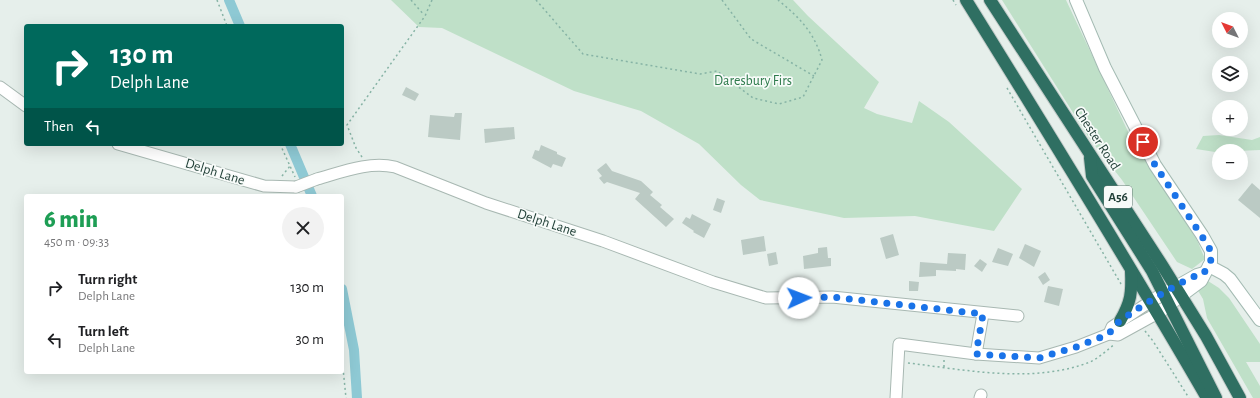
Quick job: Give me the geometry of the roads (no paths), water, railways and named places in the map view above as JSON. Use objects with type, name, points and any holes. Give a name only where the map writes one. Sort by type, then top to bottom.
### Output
[{"type":"highway","name":"Chester Road","points":[[990,0],[1089,155],[1179,291],[1240,398]]},
{"type":"highway","name":"A56","points":[[961,3],[1158,313],[1206,398]]},
{"type":"highway","points":[[1089,155],[1092,176],[1152,271],[1216,398]]},
{"type":"highway","points":[[1120,321],[1129,305],[1132,293],[1130,268]]},
{"type":"street","points":[[1076,0],[1105,68],[1152,159],[1209,247],[1212,258],[1207,270]]},
{"type":"street","points":[[0,87],[24,105]]},
{"type":"street","name":"Delph Lane","points":[[125,146],[264,186],[296,187],[317,179],[382,164],[486,203],[603,241],[713,282],[766,298],[832,297],[983,314],[1018,316]]},
{"type":"street","points":[[896,398],[899,344],[976,354],[1039,358],[1076,347],[1109,334],[1118,335],[1158,313],[1166,300],[1197,275],[1207,270],[1224,274],[1230,279],[1260,320]]},
{"type":"street","points":[[1109,334],[1112,327],[1151,302],[1166,300]]},
{"type":"street","points":[[976,354],[983,314]]},
{"type":"waterway","points":[[229,0],[239,24]]},
{"type":"waterway","points":[[291,146],[311,194]]},
{"type":"waterway","points":[[344,299],[354,350],[357,398]]},
{"type":"park label","name":"Daresbury Firs","points":[[753,81]]}]
